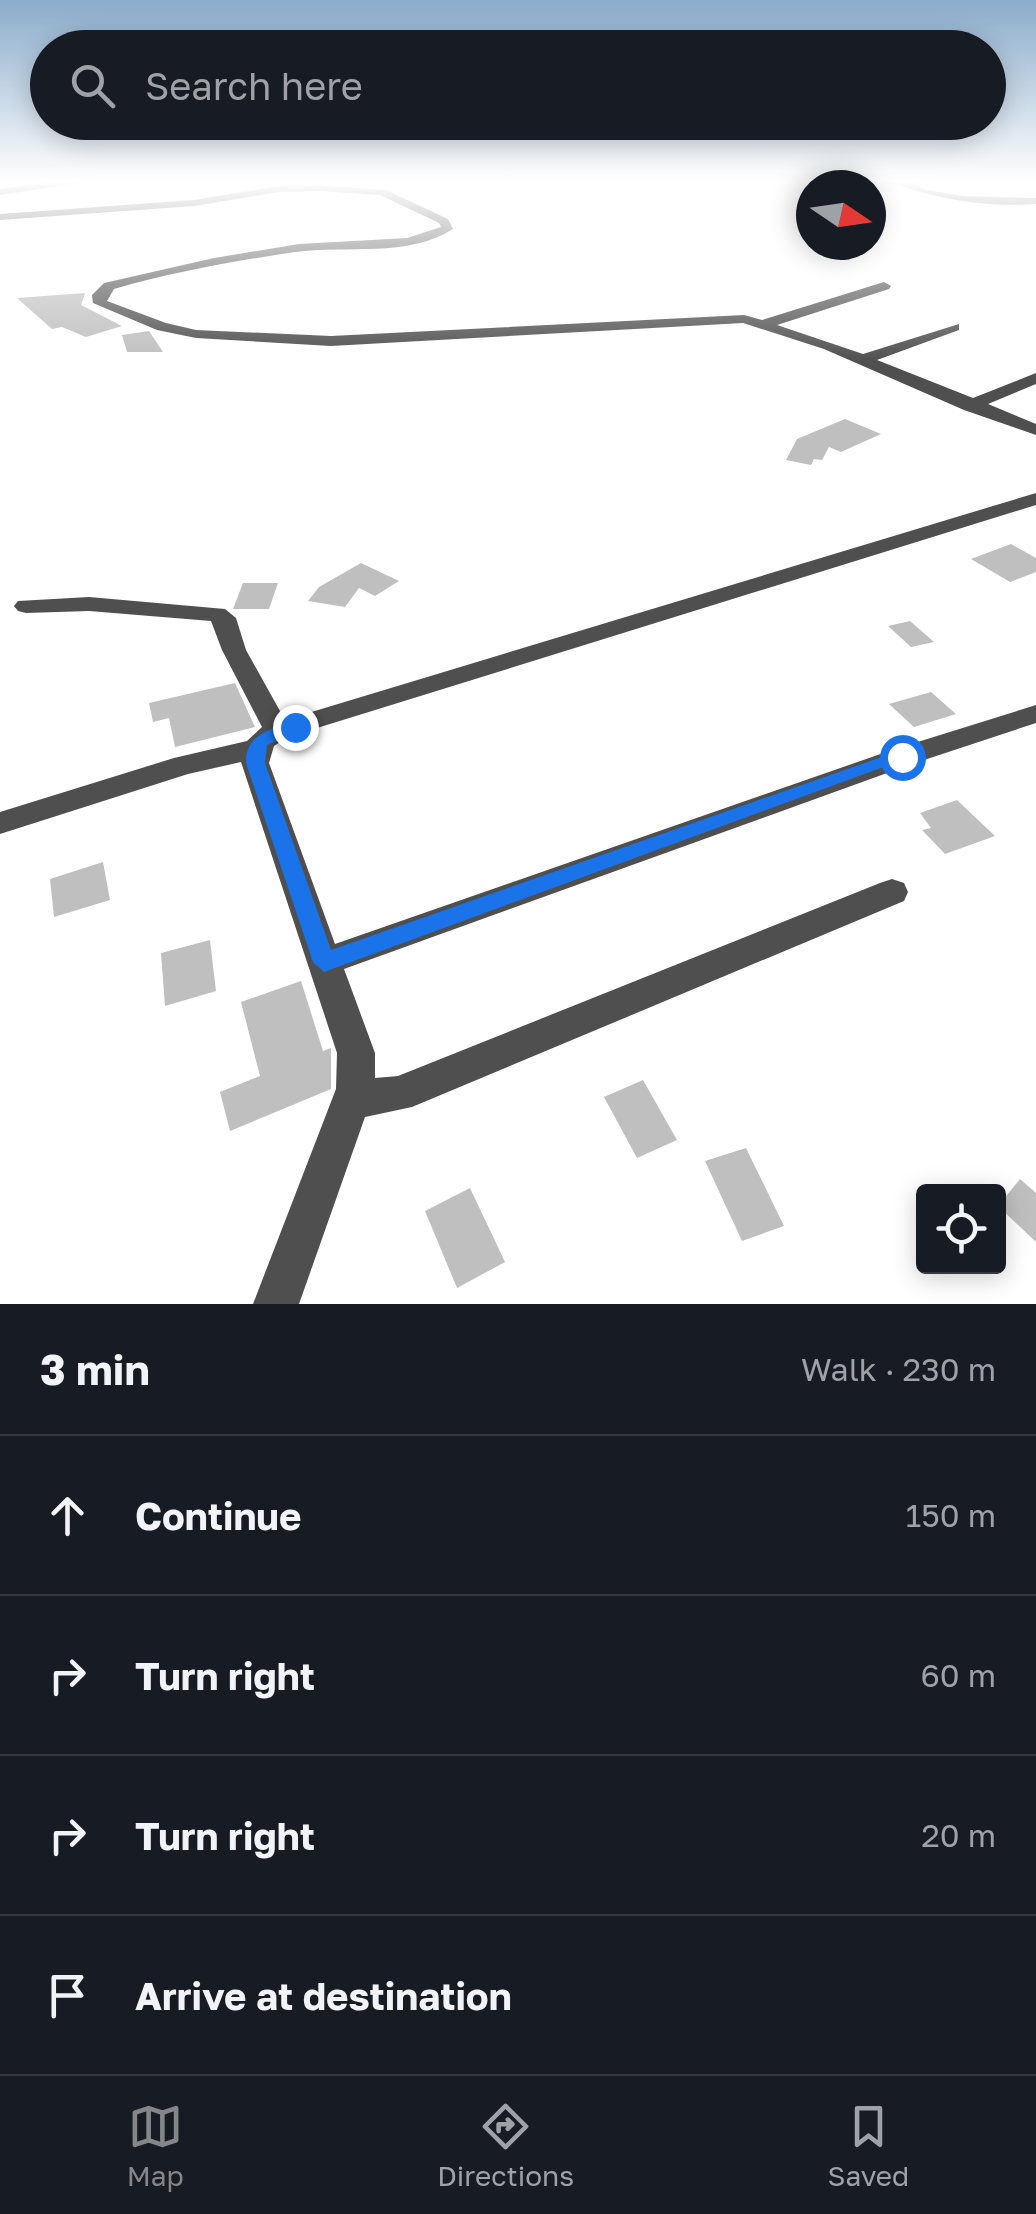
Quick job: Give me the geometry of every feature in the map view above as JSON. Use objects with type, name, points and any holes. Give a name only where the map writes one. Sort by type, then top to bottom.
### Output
[{"type":"street","points":[[411,241],[353,248],[300,248],[196,265],[108,286],[99,295],[100,303],[162,327],[196,334],[369,340],[722,319],[766,324],[1036,430]]},
{"type":"street","points":[[766,324],[884,286]]},
{"type":"street","points":[[861,360],[954,327]]},
{"type":"street","points":[[970,406],[1036,378]]},
{"type":"street","points":[[0,824],[1036,499]]},
{"type":"street","points":[[26,606],[89,604],[218,614],[224,618],[266,740],[255,763],[356,1053],[351,1100],[276,1304]]},
{"type":"street","points":[[324,962],[884,763],[1036,714]]},
{"type":"street","points":[[351,1100],[413,1089],[892,892]]},
{"type":"building","points":[[85,293],[81,305],[122,326],[86,337],[62,327],[52,329],[17,298]]},
{"type":"building","points":[[149,331],[163,352],[127,352],[122,335]]},
{"type":"building","points":[[845,419],[881,434],[841,452],[829,447],[822,460],[814,459],[811,465],[786,460],[797,439]]},
{"type":"building","points":[[1011,544],[1036,558],[1036,572],[1010,582],[971,559]]},
{"type":"building","points":[[361,563],[399,581],[375,596],[359,588],[345,607],[308,601],[319,587]]},
{"type":"building","points":[[243,583],[278,583],[269,609],[233,609]]},
{"type":"building","points":[[910,621],[934,642],[911,647],[888,626]]},
{"type":"building","points":[[235,683],[255,727],[175,747],[169,718],[153,722],[149,703]]},
{"type":"building","points":[[931,692],[956,714],[914,727],[889,704]]},
{"type":"building","points":[[957,800],[995,836],[945,854],[922,830],[931,828],[920,813]]},
{"type":"building","points":[[103,862],[110,900],[54,917],[50,879]]},
{"type":"building","points":[[210,940],[216,991],[165,1006],[161,953]]},
{"type":"building","points":[[301,981],[323,1051],[331,1048],[331,1089],[230,1131],[220,1092],[260,1076],[241,1002]]},
{"type":"building","points":[[643,1080],[677,1140],[637,1158],[604,1097]]},
{"type":"building","points":[[746,1148],[784,1226],[742,1241],[705,1161]]},
{"type":"building","points":[[1020,1179],[1036,1193],[1036,1242],[1006,1214],[1006,1196]]},
{"type":"building","points":[[470,1188],[505,1262],[457,1288],[425,1211]]},
{"type":"route","points":[[295,727],[272,733],[261,741],[255,749],[255,763],[324,962],[902,757]]}]
